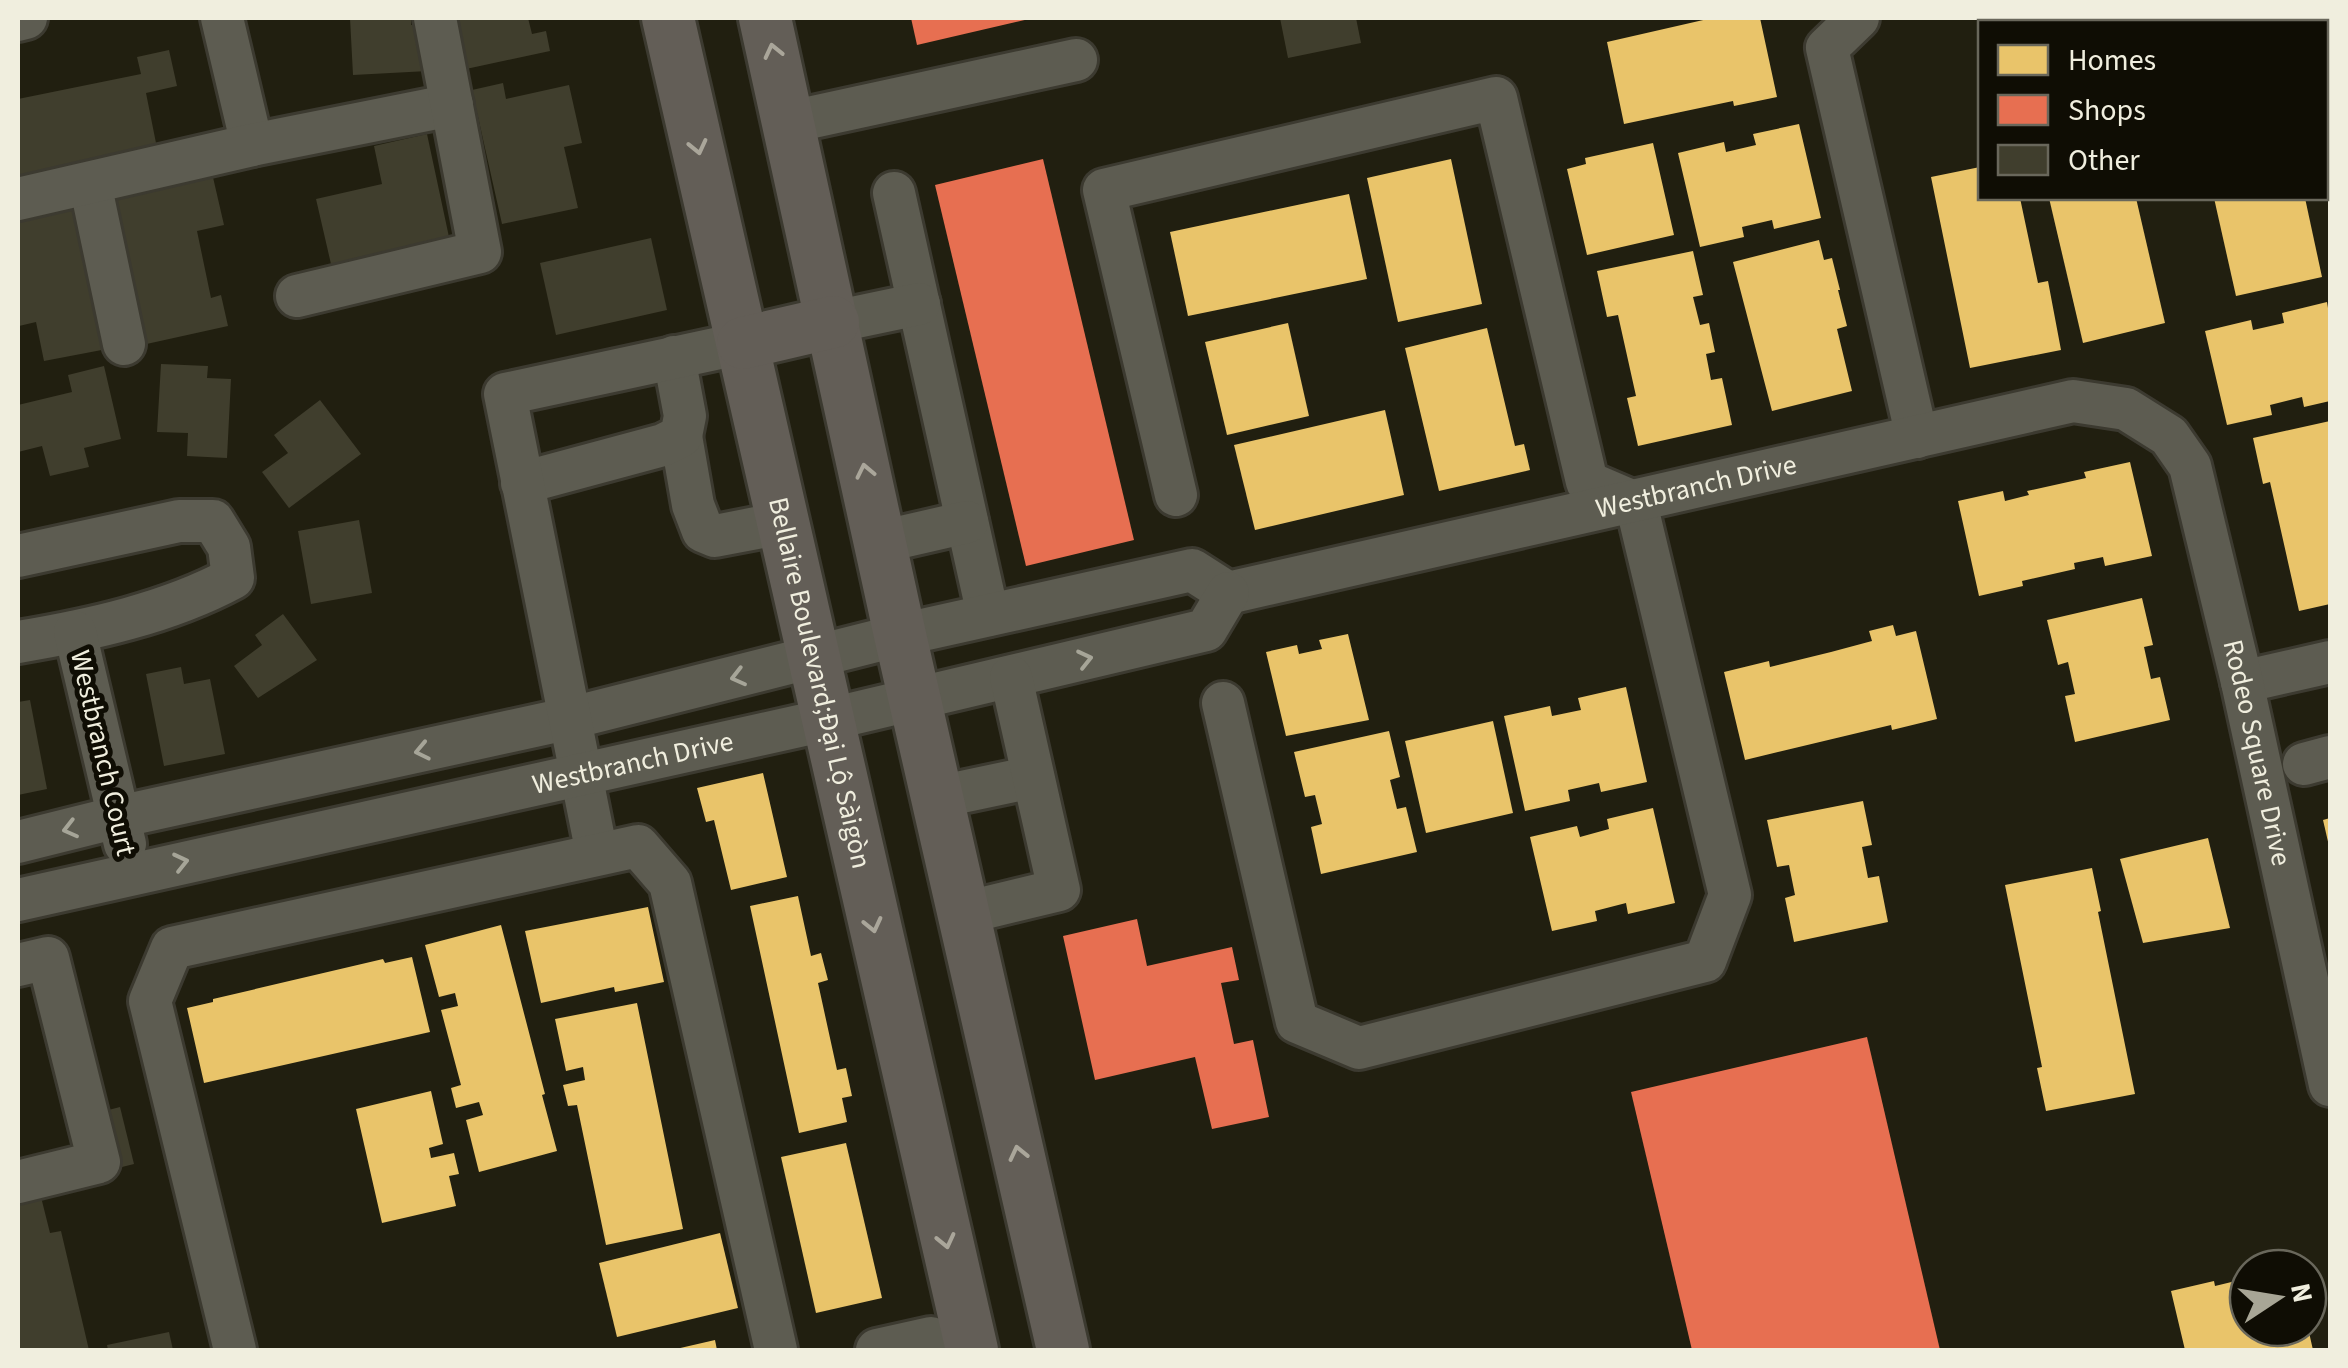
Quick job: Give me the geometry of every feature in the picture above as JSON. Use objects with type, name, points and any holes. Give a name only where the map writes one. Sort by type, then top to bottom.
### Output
[{"type":"main road","name":"Bellaire Boulevard;Đại Lộ Sàigòn","points":[[668,18],[972,1350]]},
{"type":"main road","points":[[765,18],[964,912],[1054,1348]]},
{"type":"main road","points":[[743,343],[833,322]]},
{"type":"street","points":[[18,20],[26,18]]},
{"type":"street","points":[[222,18],[252,145]]},
{"type":"street","points":[[297,296],[480,252],[435,18]]},
{"type":"street","points":[[1858,18],[1827,48],[1917,437]]},
{"type":"street","points":[[790,122],[1076,60]]},
{"type":"street","points":[[1176,496],[1104,190],[1496,98],[1587,482],[1636,503],[1730,895],[1705,961],[1359,1048],[1297,1022],[1224,704]]},
{"type":"street","points":[[18,199],[452,104]]},
{"type":"street","points":[[90,184],[124,344]]},
{"type":"street","points":[[894,193],[988,615]]},
{"type":"street","points":[[833,322],[919,304]]},
{"type":"street","points":[[596,854],[505,394],[743,343]]},
{"type":"street","points":[[674,358],[685,416],[681,436],[692,505],[703,530],[716,536],[782,523]]},
{"type":"street","name":"Westbranch Drive","points":[[18,842],[571,718],[900,635],[1192,570],[1228,593],[1636,503],[2074,400],[2126,408],[2160,430]]},
{"type":"street","name":"Rodeo Square Drive","points":[[2160,430],[2170,436],[2190,466],[2242,682],[2330,1085]]},
{"type":"street","points":[[522,482],[662,445],[681,436]]},
{"type":"street","name":"Westbranch Court","points":[[18,556],[180,520],[212,521],[229,547],[233,578],[199,596],[75,632],[18,642]]},
{"type":"street","points":[[880,542],[967,522]]},
{"type":"street","name":"Westbranch Drive","points":[[18,900],[916,700],[1206,630],[1228,593]]},
{"type":"street","name":"Westbranch Court","points":[[75,632],[132,873]]},
{"type":"street","points":[[2242,682],[2330,662]]},
{"type":"street","points":[[964,912],[1059,890],[1011,677]]},
{"type":"street","points":[[938,798],[1033,777]]},
{"type":"street","points":[[234,1350],[150,1001],[172,948],[638,846],[670,883],[776,1350]]},
{"type":"street","points":[[18,965],[48,958],[98,1162],[18,1182]]},
{"type":"street","points":[[878,1350],[932,1338],[952,1350]]},
{"type":"building: Homes","points":[[1712,18],[1760,18],[1777,97],[1734,106],[1733,101],[1624,124],[1607,42]]},
{"type":"building: Homes","points":[[2149,18],[2240,20],[2150,20]]},
{"type":"building: Homes","points":[[2330,18],[2330,54],[2328,20],[2264,20]]},
{"type":"building: Homes","points":[[2330,84],[2330,173],[2328,168]]},
{"type":"building: Homes","points":[[1799,124],[1821,218],[1774,229],[1772,220],[1742,227],[1744,237],[1700,247],[1678,153],[1724,142],[1726,152],[1756,145],[1753,134]]},
{"type":"building: Homes","points":[[1653,143],[1674,235],[1587,255],[1567,169],[1586,164],[1585,158]]},
{"type":"building: Homes","points":[[1451,159],[1482,304],[1398,322],[1367,178]]},
{"type":"building: Homes","points":[[1978,167],[1978,200],[2020,200],[2038,283],[2048,281],[2061,350],[1970,368],[1931,177]]},
{"type":"building: Homes","points":[[1349,194],[1367,279],[1188,316],[1170,232]]},
{"type":"building: Homes","points":[[2049,200],[2136,200],[2165,323],[2083,343]]},
{"type":"building: Homes","points":[[2214,200],[2305,200],[2322,277],[2236,296]]},
{"type":"building: Homes","points":[[1819,240],[1824,260],[1832,258],[1840,290],[1847,326],[1837,329],[1852,391],[1772,411],[1733,262]]},
{"type":"building: Homes","points":[[1693,251],[1703,295],[1693,297],[1700,325],[1709,323],[1715,352],[1706,354],[1711,380],[1722,378],[1732,425],[1638,446],[1627,398],[1636,396],[1618,315],[1607,317],[1597,271]]},
{"type":"building: Homes","points":[[2327,302],[2330,401],[2304,407],[2302,397],[2270,405],[2272,415],[2227,425],[2205,331],[2251,320],[2253,330],[2284,323],[2282,313]]},
{"type":"building: Homes","points":[[1288,323],[1309,416],[1227,435],[1205,342]]},
{"type":"building: Homes","points":[[1487,328],[1515,446],[1524,444],[1530,470],[1439,491],[1405,348]]},
{"type":"building: Homes","points":[[1385,410],[1404,495],[1255,530],[1234,445]]},
{"type":"building: Homes","points":[[2330,421],[2330,604],[2299,611],[2270,482],[2263,484],[2253,438]]},
{"type":"building: Homes","points":[[2130,462],[2152,556],[2105,566],[2103,557],[2074,563],[2075,569],[1979,596],[1958,501],[2003,491],[2005,501],[2029,495],[2027,491],[2086,478],[2084,472]]},
{"type":"building: Homes","points":[[2142,598],[2153,645],[2144,647],[2151,679],[2160,677],[2170,720],[2075,742],[2065,696],[2075,694],[2068,662],[2058,665],[2047,620]]},
{"type":"building: Homes","points":[[1893,625],[1896,636],[1916,631],[1937,719],[1892,730],[1891,725],[1745,760],[1724,672],[1769,661],[1770,667],[1872,641],[1869,631]]},
{"type":"building: Homes","points":[[1348,634],[1369,720],[1286,736],[1266,652],[1297,645],[1299,654],[1322,649],[1319,640]]},
{"type":"building: Homes","points":[[1626,687],[1647,782],[1601,792],[1599,783],[1568,790],[1570,801],[1525,811],[1504,716],[1550,706],[1552,716],[1581,710],[1578,698]]},
{"type":"building: Homes","points":[[1493,721],[1513,813],[1426,833],[1405,741]]},
{"type":"building: Homes","points":[[1389,731],[1400,777],[1390,780],[1397,809],[1406,807],[1417,852],[1321,874],[1311,827],[1322,824],[1315,795],[1305,797],[1294,752]]},
{"type":"building: Homes","points":[[763,773],[787,877],[731,890],[714,820],[706,822],[697,788]]},
{"type":"building: Homes","points":[[1863,801],[1872,845],[1862,847],[1868,878],[1879,876],[1888,922],[1794,942],[1785,898],[1795,895],[1789,865],[1777,867],[1767,820]]},
{"type":"building: Homes","points":[[1653,808],[1675,903],[1628,914],[1626,903],[1595,911],[1597,921],[1552,931],[1530,837],[1577,826],[1580,837],[1609,829],[1607,819]]},
{"type":"building: Homes","points":[[2330,818],[2330,846],[2329,846],[2323,820]]},
{"type":"building: Homes","points":[[2208,838],[2230,928],[2143,943],[2120,859]]},
{"type":"building: Homes","points":[[2092,868],[2135,1094],[2046,1111],[2037,1068],[2042,1067],[2005,885]]},
{"type":"building: Homes","points":[[798,896],[811,956],[821,953],[828,980],[818,983],[837,1070],[846,1068],[852,1096],[842,1098],[847,1122],[799,1133],[750,906]]},
{"type":"building: Homes","points":[[648,907],[664,982],[615,992],[614,987],[541,1003],[525,931]]},
{"type":"building: Homes","points":[[501,925],[557,1151],[479,1172],[466,1120],[483,1115],[479,1102],[456,1108],[451,1088],[461,1085],[441,1010],[458,1006],[455,993],[439,997],[425,945]]},
{"type":"building: Homes","points":[[412,957],[430,1032],[204,1083],[187,1008],[383,959],[385,963]]},
{"type":"building: Homes","points":[[637,1003],[683,1229],[606,1245],[577,1105],[568,1106],[563,1085],[585,1080],[583,1067],[566,1071],[555,1019]]},
{"type":"building: Homes","points":[[431,1091],[443,1144],[429,1148],[431,1158],[454,1153],[459,1174],[449,1176],[456,1206],[382,1223],[356,1109]]},
{"type":"building: Homes","points":[[846,1143],[882,1298],[816,1313],[781,1157]]},
{"type":"building: Homes","points":[[720,1233],[738,1308],[617,1337],[599,1263]]},
{"type":"building: Homes","points":[[2214,1281],[2215,1286],[2228,1283],[2228,1348],[2313,1350],[2185,1350],[2171,1291]]},
{"type":"building: Homes","points":[[715,1340],[717,1350],[676,1350],[676,1349]]},
{"type":"building: Shops","points":[[911,18],[1029,18],[1029,19],[917,45]]},
{"type":"building: Shops","points":[[1043,159],[1134,540],[1026,566],[935,185]]},
{"type":"building: Shops","points":[[1137,919],[1147,966],[1232,947],[1239,980],[1221,983],[1234,1044],[1253,1040],[1269,1117],[1212,1129],[1195,1057],[1095,1080],[1063,936]]},
{"type":"building: Shops","points":[[1867,1037],[1940,1350],[1692,1350],[1631,1092]]},
{"type":"building: Other","points":[[350,18],[411,18],[411,25],[425,24],[428,71],[353,75]]},
{"type":"building: Other","points":[[455,18],[528,18],[532,34],[546,31],[550,51],[466,69]]},
{"type":"building: Other","points":[[1280,18],[1356,18],[1361,43],[1288,58]]},
{"type":"building: Other","points":[[169,50],[177,86],[146,93],[157,148],[18,177],[18,99],[141,74],[137,57]]},
{"type":"building: Other","points":[[503,83],[506,99],[569,85],[582,143],[564,147],[578,208],[502,224],[472,90]]},
{"type":"building: Other","points":[[427,134],[449,237],[331,264],[316,199],[382,184],[374,146]]},
{"type":"building: Other","points":[[212,173],[224,225],[197,231],[211,298],[221,295],[228,326],[142,345],[109,196]]},
{"type":"building: Other","points":[[77,205],[107,349],[44,361],[36,322],[19,326],[18,216]]},
{"type":"building: Other","points":[[651,238],[667,310],[556,335],[540,263]]},
{"type":"building: Other","points":[[161,364],[208,366],[207,378],[231,379],[227,458],[187,456],[188,433],[157,432]]},
{"type":"building: Other","points":[[104,366],[121,439],[84,448],[89,467],[50,476],[42,446],[18,452],[18,405],[72,392],[68,375]]},
{"type":"building: Other","points":[[320,400],[361,454],[289,508],[262,472],[288,453],[274,435]]},
{"type":"building: Other","points":[[359,520],[372,593],[311,604],[298,531]]},
{"type":"building: Other","points":[[283,614],[317,660],[258,698],[234,666],[262,645],[255,635]]},
{"type":"building: Other","points":[[181,667],[184,684],[210,679],[225,754],[164,766],[146,674]]},
{"type":"building: Other","points":[[30,700],[47,789],[18,795],[18,702]]},
{"type":"building: Other","points":[[120,1107],[134,1164],[110,1170],[97,1113]]},
{"type":"building: Other","points":[[41,1197],[50,1233],[61,1231],[89,1350],[18,1350],[18,1203]]},
{"type":"building: Other","points":[[169,1332],[173,1350],[108,1350],[107,1345]]}]
